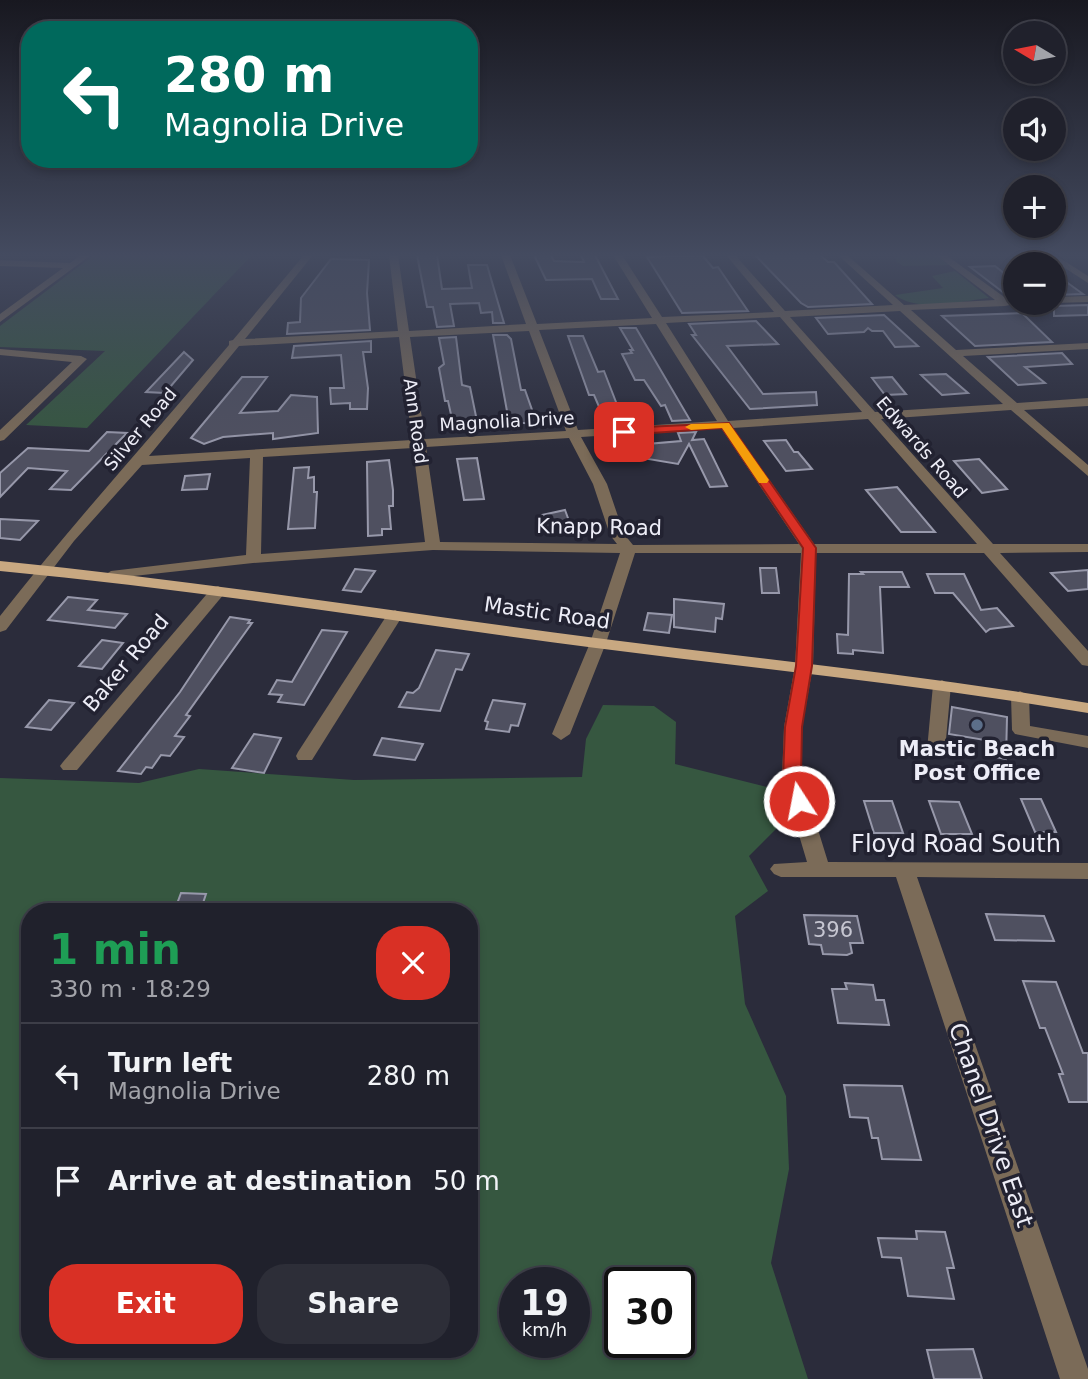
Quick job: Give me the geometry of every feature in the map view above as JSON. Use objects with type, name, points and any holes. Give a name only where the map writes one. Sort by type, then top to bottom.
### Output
[{"type":"main road","name":"Mastic Road","points":[[0,566],[46,568],[111,576],[598,643],[804,666],[1088,708]]},
{"type":"street","name":"Silver Road","points":[[0,627],[253,319]]},
{"type":"street","name":"Ann Road","points":[[401,319],[433,545]]},
{"type":"street","points":[[531,319],[574,435],[600,484],[617,535],[629,549],[598,643],[561,734]]},
{"type":"street","points":[[233,343],[691,319]]},
{"type":"street","name":"Edwards Road","points":[[786,319],[1088,661]]},
{"type":"street","points":[[913,319],[1088,472]]},
{"type":"street","points":[[657,321],[809,548],[804,666],[793,727],[792,778],[820,869]]},
{"type":"street","points":[[952,353],[1088,346]]},
{"type":"street","points":[[0,352],[75,356],[81,359],[0,437]]},
{"type":"street","name":"Magnolia Drive","points":[[138,461],[1088,401]]},
{"type":"street","points":[[253,559],[257,455]]},
{"type":"street","name":"Knapp Road","points":[[111,576],[253,559],[433,545],[629,549],[1088,548]]},
{"type":"street","name":"Baker Road","points":[[70,766],[218,591]]},
{"type":"street","points":[[305,756],[396,615]]},
{"type":"street","points":[[936,750],[942,685]]},
{"type":"street","points":[[1020,696],[1021,730],[1088,742]]},
{"type":"street","name":"Floyd Road South","points":[[781,869],[905,872],[1088,871]]},
{"type":"street","name":"Chanel Drive East","points":[[905,872],[1076,1379]]},
{"type":"green space","points":[[9,319],[191,319],[87,428],[26,425],[105,351],[0,347],[0,326]]},
{"type":"green space","points":[[603,705],[654,706],[676,722],[675,764],[775,789],[782,823],[749,856],[768,891],[735,916],[745,1004],[786,1096],[789,1169],[771,1263],[808,1379],[0,1379],[0,778],[139,783],[199,769],[354,780],[582,777],[586,739]]},
{"type":"building","points":[[300,319],[369,319],[370,330],[287,334],[288,323],[300,322]]},
{"type":"building","points":[[435,319],[453,319],[454,326],[437,327]]},
{"type":"building","points":[[493,319],[503,319],[504,323],[493,323]]},
{"type":"building","points":[[817,319],[889,319],[918,346],[895,347],[883,331],[872,331],[868,328],[864,332],[828,334]]},
{"type":"building","points":[[946,319],[1029,319],[1052,342],[975,346]]},
{"type":"building","points":[[756,321],[778,344],[727,346],[763,394],[816,392],[817,405],[750,409],[692,335],[696,335],[689,324]]},
{"type":"building","points":[[620,328],[636,328],[690,420],[672,421],[665,405],[661,406],[644,380],[635,380],[622,354],[632,353],[630,350],[633,350]]},
{"type":"building","points":[[493,335],[507,335],[511,339],[521,390],[525,390],[537,424],[509,422]]},
{"type":"building","points":[[568,336],[583,336],[598,372],[604,371],[621,415],[603,416],[594,395],[589,395]]},
{"type":"building","points":[[456,337],[462,385],[470,387],[478,426],[454,428],[448,401],[445,401],[439,368],[444,364],[439,338]]},
{"type":"building","points":[[371,341],[371,352],[363,352],[368,388],[367,409],[350,409],[350,403],[331,404],[330,388],[344,388],[341,355],[292,358],[294,346]]},
{"type":"building","points":[[184,352],[193,360],[165,393],[146,392]]},
{"type":"building","points":[[1062,353],[1072,364],[1025,367],[1045,383],[1018,385],[988,357]]},
{"type":"building","points":[[946,374],[968,393],[942,395],[921,375]]},
{"type":"building","points":[[242,377],[267,377],[240,413],[278,411],[291,395],[317,397],[318,433],[273,439],[273,433],[223,437],[204,444],[191,438]]},
{"type":"building","points":[[892,377],[906,394],[885,395],[872,378]]},
{"type":"building","points":[[107,432],[127,433],[71,490],[50,489],[67,471],[28,468],[0,497],[0,473],[28,448],[89,451]]},
{"type":"building","points":[[696,432],[692,440],[704,439],[727,486],[710,487],[689,444],[678,464],[612,453],[612,447],[681,441],[678,433]]},
{"type":"building","points":[[786,440],[812,469],[786,471],[764,441]]},
{"type":"building","points":[[477,458],[484,499],[464,500],[457,459]]},
{"type":"building","points":[[979,459],[1007,489],[982,493],[954,461]]},
{"type":"building","points":[[389,460],[393,490],[393,506],[389,506],[391,529],[382,529],[382,535],[368,536],[367,462]]},
{"type":"building","points":[[309,467],[308,478],[314,477],[314,492],[317,492],[315,528],[288,529],[294,468]]},
{"type":"building","points":[[210,474],[207,489],[182,490],[185,476]]},
{"type":"building","points":[[897,487],[935,532],[901,532],[866,490]]},
{"type":"building","points":[[565,510],[572,529],[547,529],[542,515]]},
{"type":"building","points":[[0,519],[38,521],[20,540],[0,538]]},
{"type":"building","points":[[760,568],[776,568],[779,593],[762,593]]},
{"type":"building","points":[[355,569],[375,571],[361,592],[343,590]]},
{"type":"building","points":[[1088,570],[1088,589],[1068,591],[1051,573]]},
{"type":"building","points":[[861,572],[902,572],[909,587],[880,587],[883,653],[853,650],[853,654],[838,653],[837,634],[848,635],[849,574],[863,574]]},
{"type":"building","points":[[927,574],[964,574],[981,610],[997,608],[1013,626],[986,632],[953,593],[935,593]]},
{"type":"building","points":[[68,597],[97,600],[88,610],[127,614],[115,628],[48,620]]},
{"type":"building","points":[[674,599],[724,604],[722,619],[716,618],[715,632],[674,627]]},
{"type":"building","points":[[648,613],[672,615],[669,633],[644,630]]},
{"type":"building","points":[[230,617],[250,620],[248,623],[252,623],[186,715],[190,716],[175,736],[184,737],[170,756],[161,755],[152,768],[146,767],[141,774],[118,771],[180,692]]},
{"type":"building","points":[[322,630],[347,632],[304,705],[278,702],[282,695],[269,694],[277,680],[292,682]]},
{"type":"building","points":[[102,640],[123,643],[102,669],[79,666]]},
{"type":"building","points":[[436,650],[469,654],[462,670],[456,669],[440,711],[399,707],[407,692],[413,693],[419,688]]},
{"type":"building","points":[[49,700],[74,703],[51,730],[26,727]]},
{"type":"building","points":[[493,700],[525,704],[518,726],[511,725],[509,732],[486,729],[488,722],[485,721]]},
{"type":"building","name":"Mastic Beach Post Office","points":[[952,707],[1007,717],[1006,759],[985,755],[985,740],[949,734]]},
{"type":"building","points":[[254,734],[281,738],[264,773],[232,768]]},
{"type":"building","points":[[382,738],[423,744],[415,760],[374,755]]},
{"type":"building","points":[[1021,799],[1041,799],[1056,832],[1035,832]]},
{"type":"building","points":[[864,801],[892,801],[903,833],[874,833]]},
{"type":"building","points":[[929,801],[959,802],[972,834],[941,834]]},
{"type":"building","points":[[181,893],[206,894],[203,903],[177,903]]},
{"type":"building","points":[[986,914],[1044,916],[1054,941],[995,940]]},
{"type":"building","points":[[804,915],[857,916],[863,943],[850,943],[852,953],[847,955],[823,954],[821,945],[809,944]]},
{"type":"building","points":[[1023,981],[1056,982],[1083,1053],[1088,1053],[1088,1102],[1069,1102],[1059,1074],[1063,1074],[1045,1028],[1040,1028]]},
{"type":"building","points":[[845,983],[873,985],[876,1000],[884,1000],[889,1025],[838,1023],[832,989],[847,989]]},
{"type":"building","points":[[844,1085],[902,1086],[921,1160],[882,1159],[878,1138],[872,1138],[868,1118],[850,1117]]},
{"type":"building","points":[[916,1231],[945,1232],[954,1268],[947,1268],[954,1299],[908,1296],[901,1258],[882,1257],[878,1238],[917,1239]]},
{"type":"building","points":[[973,1349],[982,1379],[934,1379],[927,1350]]},
{"type":"slow traffic","points":[[691,427],[725,425],[763,480]]},
{"type":"place","name":"Mastic Beach Post Office","points":[[977,725]]},
{"type":"route","points":[[624,432],[725,425],[809,548],[804,666],[793,727],[792,778],[799,801]]}]
